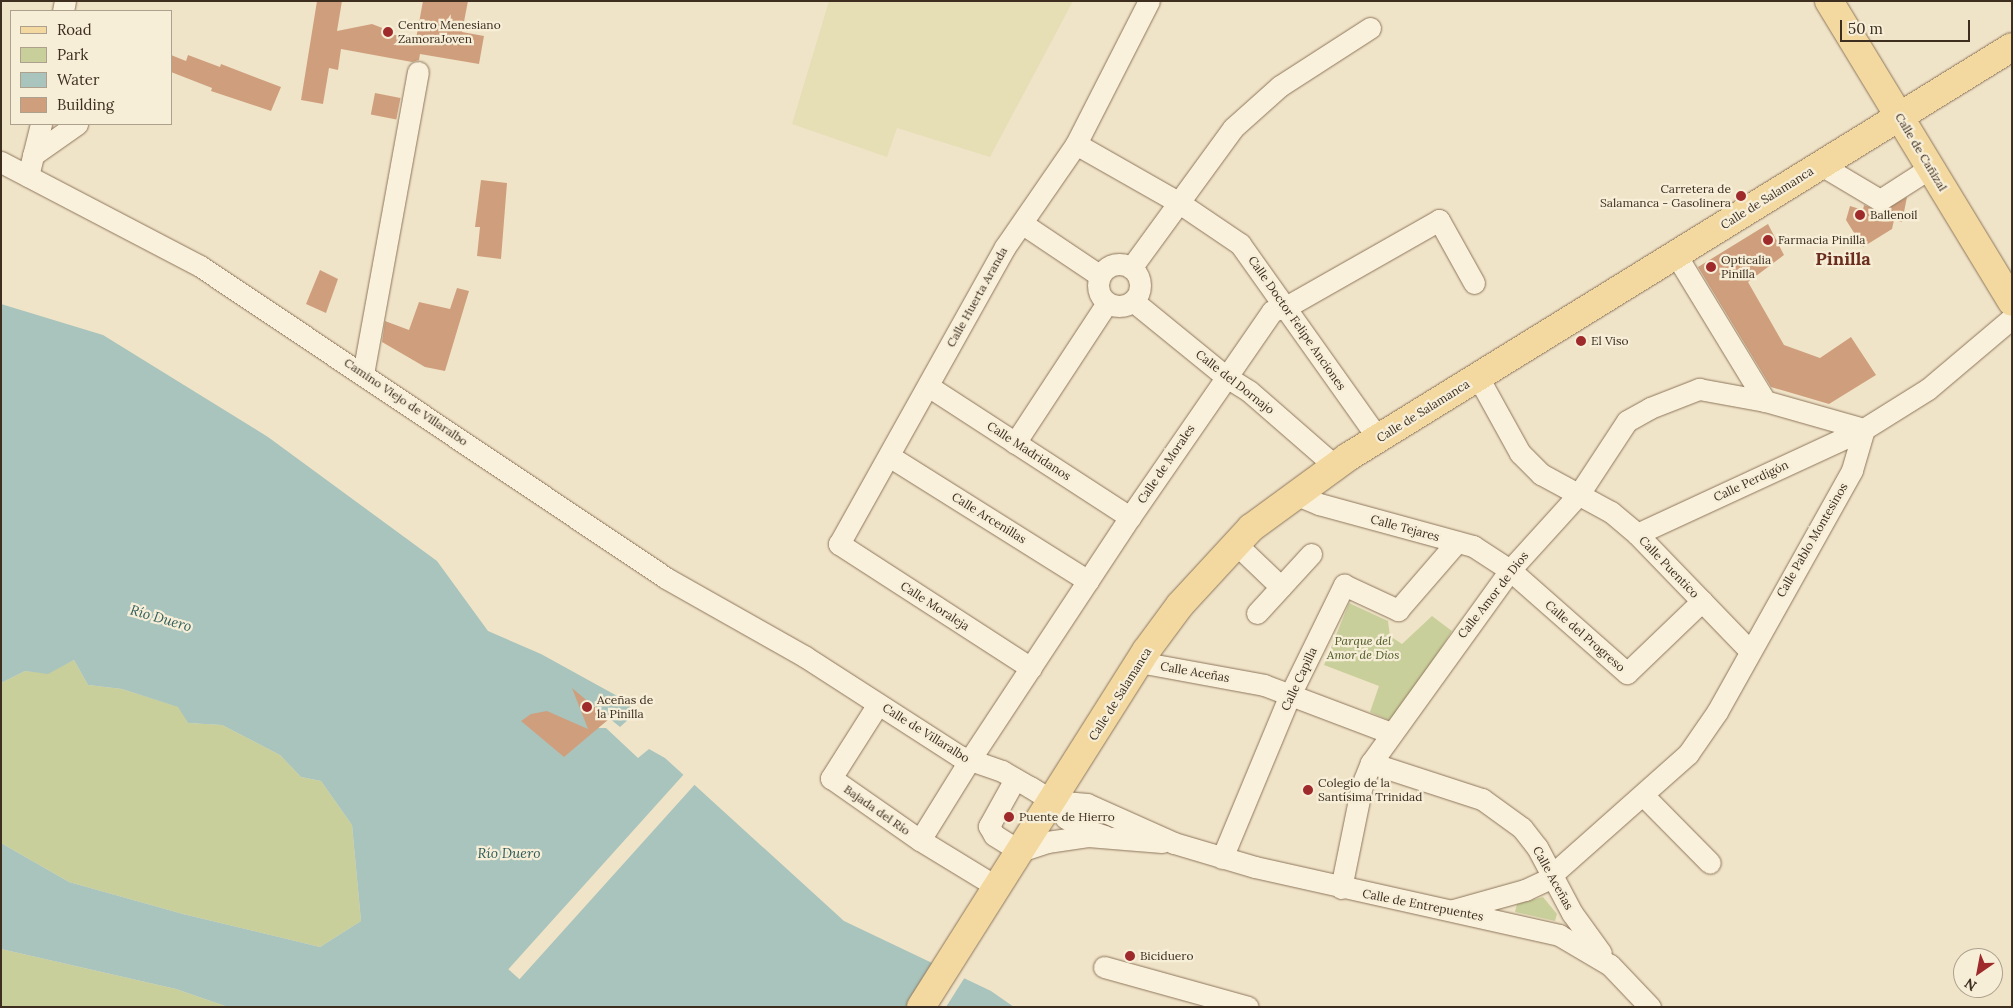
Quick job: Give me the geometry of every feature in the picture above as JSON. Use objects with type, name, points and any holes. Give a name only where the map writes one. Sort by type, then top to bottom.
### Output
[{"type":"main road","name":"Calle de Cañizal","points":[[1829,1],[2012,302]]},
{"type":"main road","name":"Calle de Salamanca","points":[[922,1007],[1139,662],[1180,605],[1236,544],[1295,494],[1378,438],[2012,47]]},
{"type":"street","name":"Calle Huerta Aranda","points":[[839,544],[1004,247],[1023,224],[1076,144],[1149,1]]},
{"type":"street","points":[[1131,268],[1208,157],[1256,105],[1304,68],[1370,28]]},
{"type":"street","points":[[363,374],[418,72]]},
{"type":"street","points":[[28,176],[41,125]]},
{"type":"street","points":[[33,155],[76,125]]},
{"type":"street","name":"Calle Doctor Felipe Anciones","points":[[1076,144],[1178,202],[1240,244],[1378,438]]},
{"type":"street","name":"Camino Viejo de Villaralbo","points":[[1,162],[200,266],[646,565],[804,656]]},
{"type":"street","points":[[1822,165],[1880,200],[1930,168]]},
{"type":"street","name":"Calle de Morales","points":[[920,840],[969,761],[1130,517],[1225,376],[1272,311],[1286,307],[1439,220],[1474,283]]},
{"type":"street","points":[[1023,224],[1099,275]]},
{"type":"street","points":[[1676,255],[1765,402]]},
{"type":"street","points":[[1113,263],[1131,268],[1139,278],[1139,290],[1133,301],[1120,306],[1107,303],[1097,290],[1099,275],[1113,263]]},
{"type":"street","name":"Calle del Dornajo","points":[[1133,301],[1225,376],[1249,391],[1335,466]]},
{"type":"street","points":[[1015,443],[1107,303]]},
{"type":"street","points":[[1864,429],[1928,389],[2012,318]]},
{"type":"street","name":"Calle Puentico","points":[[1478,377],[1520,453],[1540,474],[1611,512],[1637,534],[1749,650]]},
{"type":"street","name":"Calle Madridanos","points":[[928,386],[1130,517]]},
{"type":"street","name":"Calle Amor de Dios","points":[[1341,888],[1362,785],[1371,763],[1510,570],[1580,494],[1627,421],[1650,408],[1699,389],[1765,402],[1864,429]]},
{"type":"street","name":"Calle Perdigón","points":[[1637,534],[1864,429]]},
{"type":"street","name":"Calle Pablo Montesinos","points":[[1453,910],[1525,890],[1552,875],[1688,754],[1717,712],[1749,650],[1852,470],[1864,429]]},
{"type":"street","name":"Calle Arcenillas","points":[[889,456],[1088,581]]},
{"type":"street","name":"Calle Tejares","points":[[1295,494],[1319,504],[1473,546],[1510,570]]},
{"type":"street","name":"Calle Capilla","points":[[1222,858],[1290,695],[1344,585],[1398,610],[1457,542]]},
{"type":"street","name":"Calle Moraleja","points":[[839,544],[1031,668]]},
{"type":"street","points":[[1236,544],[1281,587]]},
{"type":"street","points":[[1257,613],[1310,554]]},
{"type":"street","name":"Calle del Progreso","points":[[1510,570],[1627,673],[1702,601]]},
{"type":"street","name":"Calle de Villaralbo","points":[[804,656],[969,761],[1015,778],[1052,801]]},
{"type":"street","name":"Calle Aceñas","points":[[1139,662],[1264,685],[1391,733]]},
{"type":"street","name":"Bajada del Río","points":[[878,704],[831,778],[920,840],[998,887]]},
{"type":"street","name":"Calle Aceñas","points":[[1371,763],[1482,799],[1522,828],[1537,847],[1572,913],[1610,965]]},
{"type":"street","points":[[1015,778],[988,826],[994,835],[1020,851]]},
{"type":"street","points":[[1643,795],[1710,862]]},
{"type":"street","name":"Calle de Entrepuentes","points":[[1052,801],[1072,823],[1105,836]]},
{"type":"street","name":"Calle de Entrepuentes","points":[[1052,801],[1087,804],[1174,843],[1222,858],[1341,888],[1453,910],[1559,935],[1610,965],[1650,1007]]},
{"type":"street","name":"Calle de Entrepuentes","points":[[1020,851],[1056,840],[1105,836],[1174,843]]},
{"type":"street","points":[[1104,967],[1248,1007]]},
{"type":"shaded area","points":[[829,1],[1073,1],[990,157],[897,128],[887,157],[792,124]]},
{"type":"green space","name":"Parque del Amor de Dios","points":[[1349,603],[1388,621],[1390,636],[1402,644],[1432,616],[1452,631],[1393,722],[1370,712],[1379,686],[1324,665]]},
{"type":"green space","points":[[74,660],[88,685],[122,689],[179,707],[188,723],[222,725],[280,755],[301,777],[321,781],[352,825],[361,921],[320,947],[183,914],[69,882],[1,843],[1,683],[25,671],[48,673]]},
{"type":"green space","points":[[1543,897],[1557,914],[1555,921],[1515,912],[1517,904]]},
{"type":"green space","points":[[1,949],[176,989],[228,1007],[1,1007]]},
{"type":"water","name":"Río Duero","points":[[1,304],[103,335],[268,437],[437,561],[488,631],[541,654],[630,703],[631,717],[620,727],[587,700],[577,698],[598,728],[606,728],[638,758],[649,749],[665,758],[844,921],[991,991],[1014,1007],[228,1007],[176,989],[1,949],[1,843],[69,882],[183,914],[320,947],[361,921],[352,825],[321,781],[301,777],[280,755],[222,725],[188,723],[178,707],[122,689],[88,685],[74,660],[48,674],[25,671],[1,683]]},
{"type":"pier","points":[[685,773],[696,783],[519,979],[508,969]]},
{"type":"pier","points":[[934,963],[965,977],[946,1007],[906,1007]]},
{"type":"building","points":[[317,1],[342,1],[337,31],[372,24],[385,29],[385,33],[416,39],[423,1],[468,1],[462,32],[484,36],[479,64],[420,54],[419,60],[412,62],[341,49],[338,70],[329,68],[323,104],[301,100]]},
{"type":"building","points":[[172,55],[186,61],[188,55],[220,67],[221,64],[281,87],[271,111],[211,91],[212,88],[172,72]]},
{"type":"building","points":[[375,93],[401,98],[396,120],[371,115]]},
{"type":"building","points":[[481,180],[507,183],[501,259],[477,256],[480,227],[475,227]]},
{"type":"building","points":[[1907,197],[1902,222],[1894,220],[1892,229],[1863,247],[1846,220],[1850,206],[1863,210],[1864,205],[1881,212]]},
{"type":"building","points":[[1768,224],[1784,255],[1748,282],[1784,345],[1820,358],[1851,337],[1876,375],[1829,404],[1771,387],[1698,267]]},
{"type":"building","points":[[320,270],[338,279],[326,313],[306,304]]},
{"type":"building","points":[[457,288],[469,291],[445,371],[425,367],[382,342],[385,321],[409,330],[419,302],[450,309]]},
{"type":"building","points":[[572,688],[609,719],[564,757],[521,721],[531,714],[547,711],[588,729]]},
{"type":"place","name":"Centro Menesiano ZamoraJoven","points":[[388,32]]},
{"type":"place","name":"Carretera de Salamanca - Gasolinera","points":[[1741,196]]},
{"type":"place","name":"Ballenoil","points":[[1860,215]]},
{"type":"place","name":"Farmacia Pinilla","points":[[1768,240]]},
{"type":"place","name":"Opticalia Pinilla","points":[[1711,267]]},
{"type":"place","name":"El Viso","points":[[1581,341]]},
{"type":"place","name":"Aceñas de la Pinilla","points":[[587,707]]},
{"type":"place","name":"Colegio de la Santísima Trinidad","points":[[1308,790]]},
{"type":"place","name":"Puente de Hierro","points":[[1009,817]]},
{"type":"place","name":"Biciduero","points":[[1130,956]]},
{"type":"district","name":"Pinilla","points":[[1843,259]]}]
